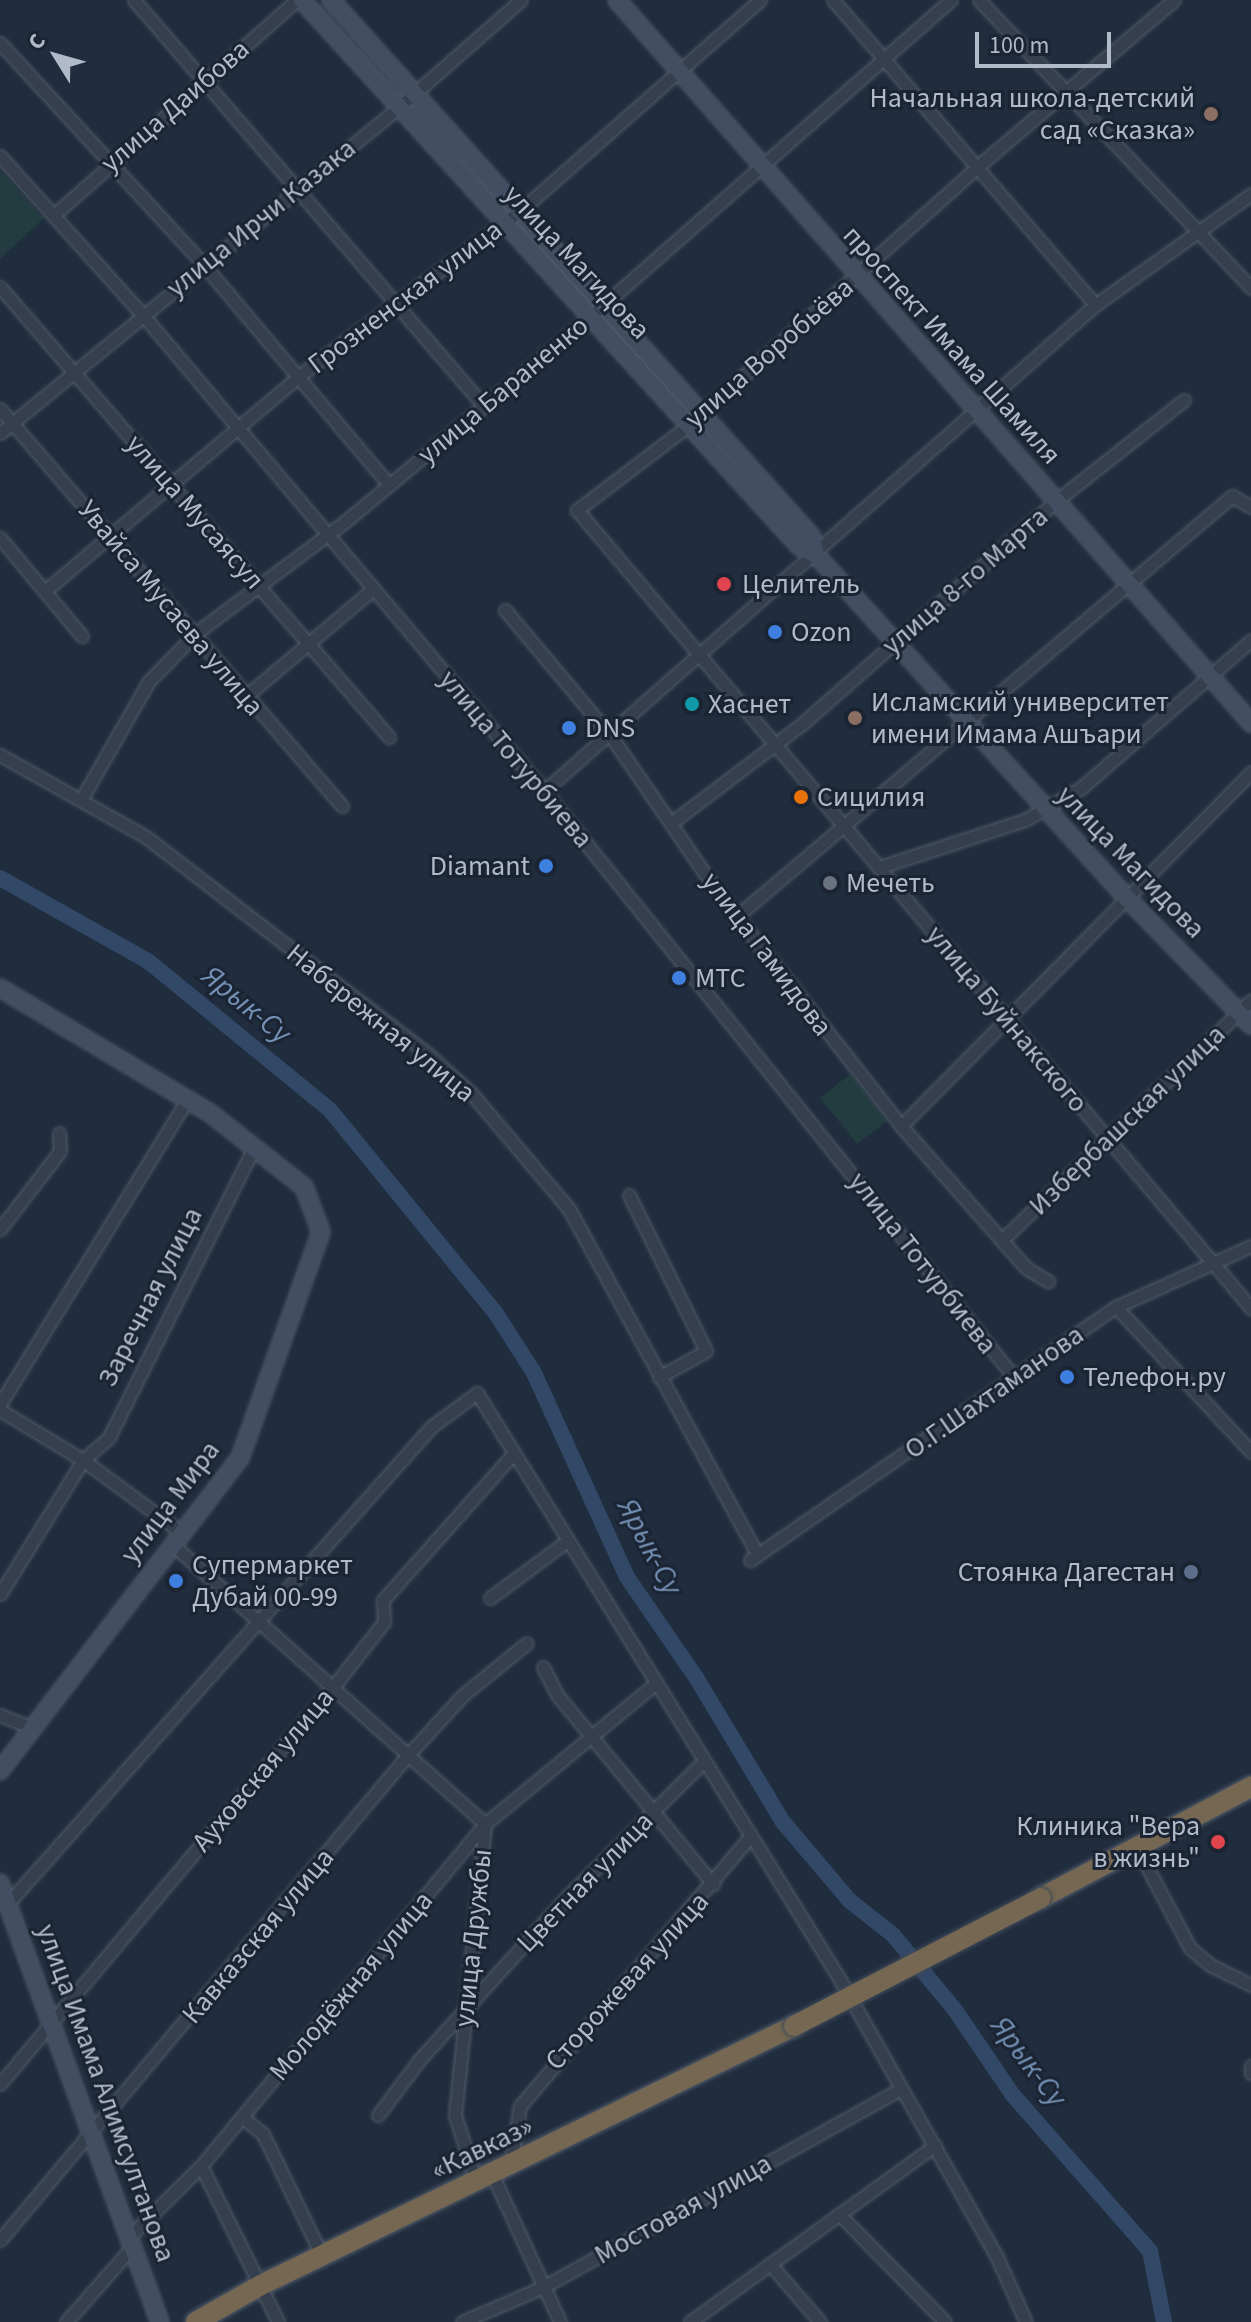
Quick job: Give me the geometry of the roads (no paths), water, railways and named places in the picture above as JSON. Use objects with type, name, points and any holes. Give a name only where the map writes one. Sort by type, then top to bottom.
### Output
[{"type":"highway","name":"«Кавказ»","points":[[196,2322],[259,2286],[794,2026],[1251,1787]]},
{"type":"main road","name":"улица Магидова","points":[[300,0],[506,222],[703,412],[811,536],[816,555]]},
{"type":"main road","name":"улица Магидова","points":[[331,0],[521,210],[689,425],[799,546],[816,555],[963,721],[1124,895],[1245,1006],[1251,1025]]},
{"type":"main road","name":"проспект Имама Шамиля","points":[[617,0],[1251,723]]},
{"type":"main road","points":[[0,988],[187,1100],[253,1149]]},
{"type":"main road","name":"улица Мира","points":[[0,1771],[30,1727],[240,1458],[321,1232],[304,1187],[253,1149]]},
{"type":"main road","name":"улица Имама Алимсултанова","points":[[0,1883],[53,2020],[160,2322]]},
{"type":"street","points":[[134,0],[484,406]]},
{"type":"street","name":"улица Даибова","points":[[55,214],[300,0]]},
{"type":"street","name":"улица Ирчи Казака","points":[[0,433],[416,93],[521,0]]},
{"type":"street","name":"Грозненская улица","points":[[46,590],[299,376],[521,210],[760,0]]},
{"type":"street","points":[[833,0],[975,169],[1095,305]]},
{"type":"street","name":"улица Бараненко","points":[[82,798],[149,681],[196,633],[327,534],[484,406],[599,309],[950,0]]},
{"type":"street","points":[[979,0],[1251,288]]},
{"type":"street","name":"улица Воробьёва","points":[[577,510],[689,425],[975,169],[1174,0]]},
{"type":"street","points":[[0,43],[203,264],[389,485]]},
{"type":"street","name":"улица Тотурбиева","points":[[0,156],[142,314],[544,791],[1014,1377]]},
{"type":"street","points":[[544,791],[816,555],[1095,305],[1251,194]]},
{"type":"street","name":"улица Мусаясул","points":[[0,287],[389,737]]},
{"type":"street","name":"улица 8-го Марта","points":[[671,823],[775,743],[895,643],[1056,501],[1184,400]]},
{"type":"street","name":"Увайса Мусаева улица","points":[[0,409],[112,535],[342,806]]},
{"type":"street","points":[[736,917],[842,823],[1232,496],[1251,507]]},
{"type":"street","name":"улица Буйнакского","points":[[577,510],[1109,1139],[1208,1262],[1251,1308]]},
{"type":"street","points":[[0,538],[82,636]]},
{"type":"street","points":[[246,696],[310,646],[373,589]]},
{"type":"street","name":"улица Гамидова","points":[[505,610],[610,735],[736,917],[901,1126],[1026,1268],[1048,1281]]},
{"type":"street","points":[[880,867],[1025,820],[1081,788],[1251,640]]},
{"type":"street","name":"Набережная улица","points":[[0,755],[82,798],[146,837],[428,1054],[471,1093],[569,1209],[754,1558]]},
{"type":"street","points":[[901,1126],[1124,895],[1251,772]]},
{"type":"street","name":"Избербашская улица","points":[[1003,1239],[1245,1006]]},
{"type":"street","points":[[0,1407],[187,1100]]},
{"type":"street","points":[[0,1229],[60,1151],[59,1133]]},
{"type":"street","name":"Заречная улица","points":[[0,1594],[83,1460],[109,1437],[253,1149]]},
{"type":"street","points":[[629,1195],[706,1351],[659,1377]]},
{"type":"street","name":"О.Г.Шахтаманова","points":[[754,1558],[1116,1307],[1208,1262],[1251,1246]]},
{"type":"street","points":[[1116,1307],[1251,1452]]},
{"type":"street","points":[[9,1902],[431,1427],[477,1393],[839,1978],[996,2255],[1026,2322]]},
{"type":"street","name":"улица Дружбы","points":[[0,1407],[83,1460],[177,1539],[255,1624],[333,1687],[485,1824],[455,2115],[493,2174],[560,2322]]},
{"type":"street","name":"Ауховская улица","points":[[0,2084],[333,1687],[384,1622],[383,1600],[514,1453]]},
{"type":"street","points":[[490,1598],[567,1541]]},
{"type":"street","name":"Кавказская улица","points":[[0,2240],[408,1755],[463,1695],[527,1643]]},
{"type":"street","points":[[543,1667],[558,1696],[713,1884]]},
{"type":"street","name":"Молодёжная улица","points":[[66,2322],[131,2241],[201,2166],[485,1824],[655,1684]]},
{"type":"street","points":[[0,1715],[30,1727]]},
{"type":"street","name":"Цветная улица","points":[[378,2115],[464,2011],[703,1762]]},
{"type":"street","name":"Сторожевая улица","points":[[493,2174],[520,2106],[713,1884],[750,1837]]},
{"type":"street","points":[[1137,1848],[1190,1948],[1210,1965],[1251,1985]]},
{"type":"street","points":[[1251,2066],[1251,2073]]},
{"type":"street","name":"Мостовая улица","points":[[462,2322],[545,2286],[900,2089]]},
{"type":"street","points":[[242,2117],[263,2134],[322,2256]]},
{"type":"street","points":[[690,2322],[935,2145]]},
{"type":"street","points":[[201,2166],[278,2322]]},
{"type":"street","points":[[839,2214],[945,2322]]},
{"type":"street","points":[[770,2264],[820,2322]]},
{"type":"waterway","name":"Ярык-Су","points":[[0,878],[148,961],[330,1110],[495,1312],[534,1373],[627,1577],[697,1679],[783,1822],[850,1901],[893,1935],[955,2010],[1012,2094],[1150,2251],[1164,2322]]},
{"type":"place","name":"Начальная школа-детский сад «Сказка»","points":[[1211,114]]},
{"type":"place","name":"Целитель","points":[[724,584]]},
{"type":"place","name":"Ozon","points":[[775,632]]},
{"type":"place","name":"Хаснет","points":[[692,704]]},
{"type":"place","name":"Исламский университет имени Имама Ашъари","points":[[855,718]]},
{"type":"place","name":"DNS","points":[[569,728]]},
{"type":"place","name":"Сицилия","points":[[801,797]]},
{"type":"place","name":"Diamant","points":[[546,866]]},
{"type":"place","name":"Мечеть","points":[[830,883]]},
{"type":"place","name":"МТС","points":[[679,978]]},
{"type":"place","name":"Телефон.ру","points":[[1067,1377]]},
{"type":"place","name":"Стоянка Дагестан","points":[[1191,1572]]},
{"type":"place","name":"Супермаркет Дубай 00-99","points":[[176,1581]]},
{"type":"place","name":"Клиника \"Вера в жизнь\"","points":[[1218,1842]]}]
